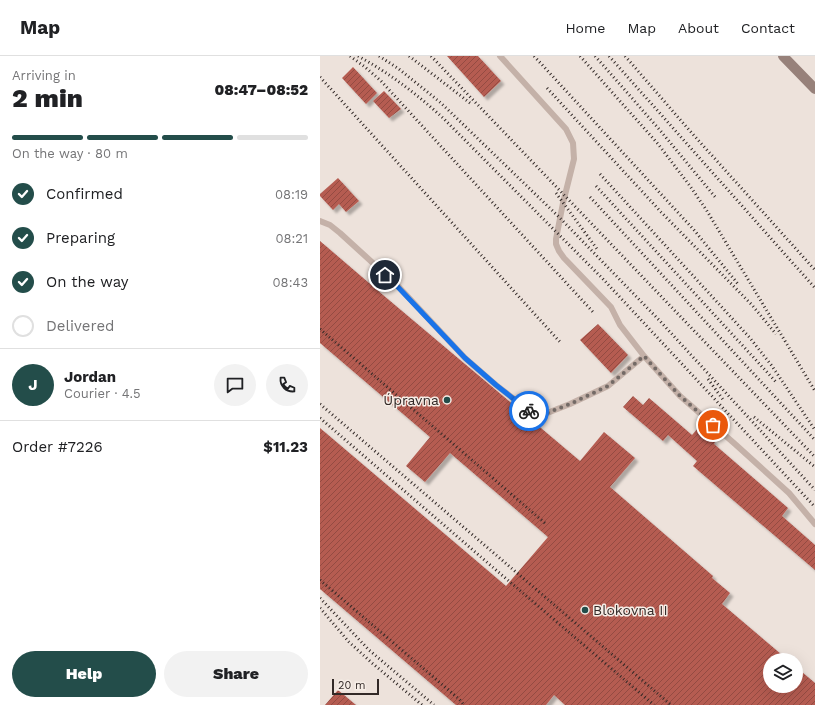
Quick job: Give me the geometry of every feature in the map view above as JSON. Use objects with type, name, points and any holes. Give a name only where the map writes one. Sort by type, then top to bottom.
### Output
[{"type":"main road","points":[[783,56],[815,89]]},
{"type":"lane","points":[[500,56],[566,129],[573,143],[574,159],[557,233],[556,244],[559,251],[611,307],[620,325],[644,356],[680,396],[789,494],[815,524]]},
{"type":"lane","points":[[320,221],[330,225],[340,233],[396,285],[465,358],[496,385],[537,417],[570,404],[608,386],[644,356]]},
{"type":"building","points":[[447,56],[478,56],[501,81],[484,97]]},
{"type":"building","points":[[353,67],[377,93],[366,104],[342,78]]},
{"type":"building","points":[[384,91],[401,109],[389,118],[373,101]]},
{"type":"building","points":[[338,178],[359,201],[346,212],[339,204],[333,210],[320,196],[320,194]]},
{"type":"building","points":[[320,241],[580,461],[604,432],[635,458],[610,487],[713,576],[712,578],[730,593],[722,604],[780,653],[763,653],[763,693],[803,693],[803,673],[815,683],[815,705],[565,705],[554,695],[546,705],[456,705],[320,589],[320,428],[506,586],[548,537],[450,453],[425,482],[406,466],[430,437],[320,343]]},
{"type":"building","points":[[598,324],[628,355],[611,373],[580,340]]},
{"type":"building","points":[[633,396],[643,405],[649,398],[692,435],[699,427],[715,442],[714,444],[788,508],[782,516],[815,545],[815,570],[693,466],[697,461],[668,435],[663,441],[623,407]]},
{"type":"building","points":[[338,690],[356,705],[325,705]]},
{"type":"railway","points":[[350,56],[381,81],[593,312]]},
{"type":"railway","points":[[358,56],[381,69],[402,84],[443,118],[603,279],[815,507]]},
{"type":"railway","points":[[379,56],[399,69],[441,103],[560,218],[659,320],[815,490]]},
{"type":"railway","points":[[409,56],[470,103]]},
{"type":"railway","points":[[431,56],[815,457]]},
{"type":"railway","points":[[534,56],[694,230],[738,284]]},
{"type":"railway","points":[[580,56],[658,144],[690,186],[707,211],[815,391]]},
{"type":"railway","points":[[595,56],[659,129],[716,198]]},
{"type":"railway","points":[[609,56],[815,288]]},
{"type":"railway","points":[[625,56],[815,270]]},
{"type":"railway","points":[[320,77],[560,342]]},
{"type":"railway","points":[[547,88],[661,212],[752,305],[776,334]]},
{"type":"railway","points":[[600,174],[750,338],[772,366],[815,430]]},
{"type":"railway","points":[[596,186],[777,383]]},
{"type":"railway","points":[[556,193],[597,249]]},
{"type":"railway","points":[[590,197],[815,440]]},
{"type":"railway","points":[[320,329],[546,524]]},
{"type":"railway","points":[[708,379],[724,401]]},
{"type":"railway","points":[[320,404],[671,705]]},
{"type":"railway","points":[[754,417],[815,467]]},
{"type":"railway","points":[[320,418],[654,705]]},
{"type":"railway","points":[[320,580],[459,699],[464,705]]},
{"type":"railway","points":[[320,598],[369,650],[434,705]]},
{"type":"railway","points":[[320,608],[349,642],[422,705]]},
{"type":"way so far","points":[[529,411],[537,417],[583,398],[608,386],[644,356],[680,396],[713,425]]},
{"type":"place","name":"Úpravna","points":[[447,400]]},
{"type":"place","name":"Blokovna II","points":[[585,610]]},
{"type":"route","points":[[385,275],[465,358],[529,411]]}]
